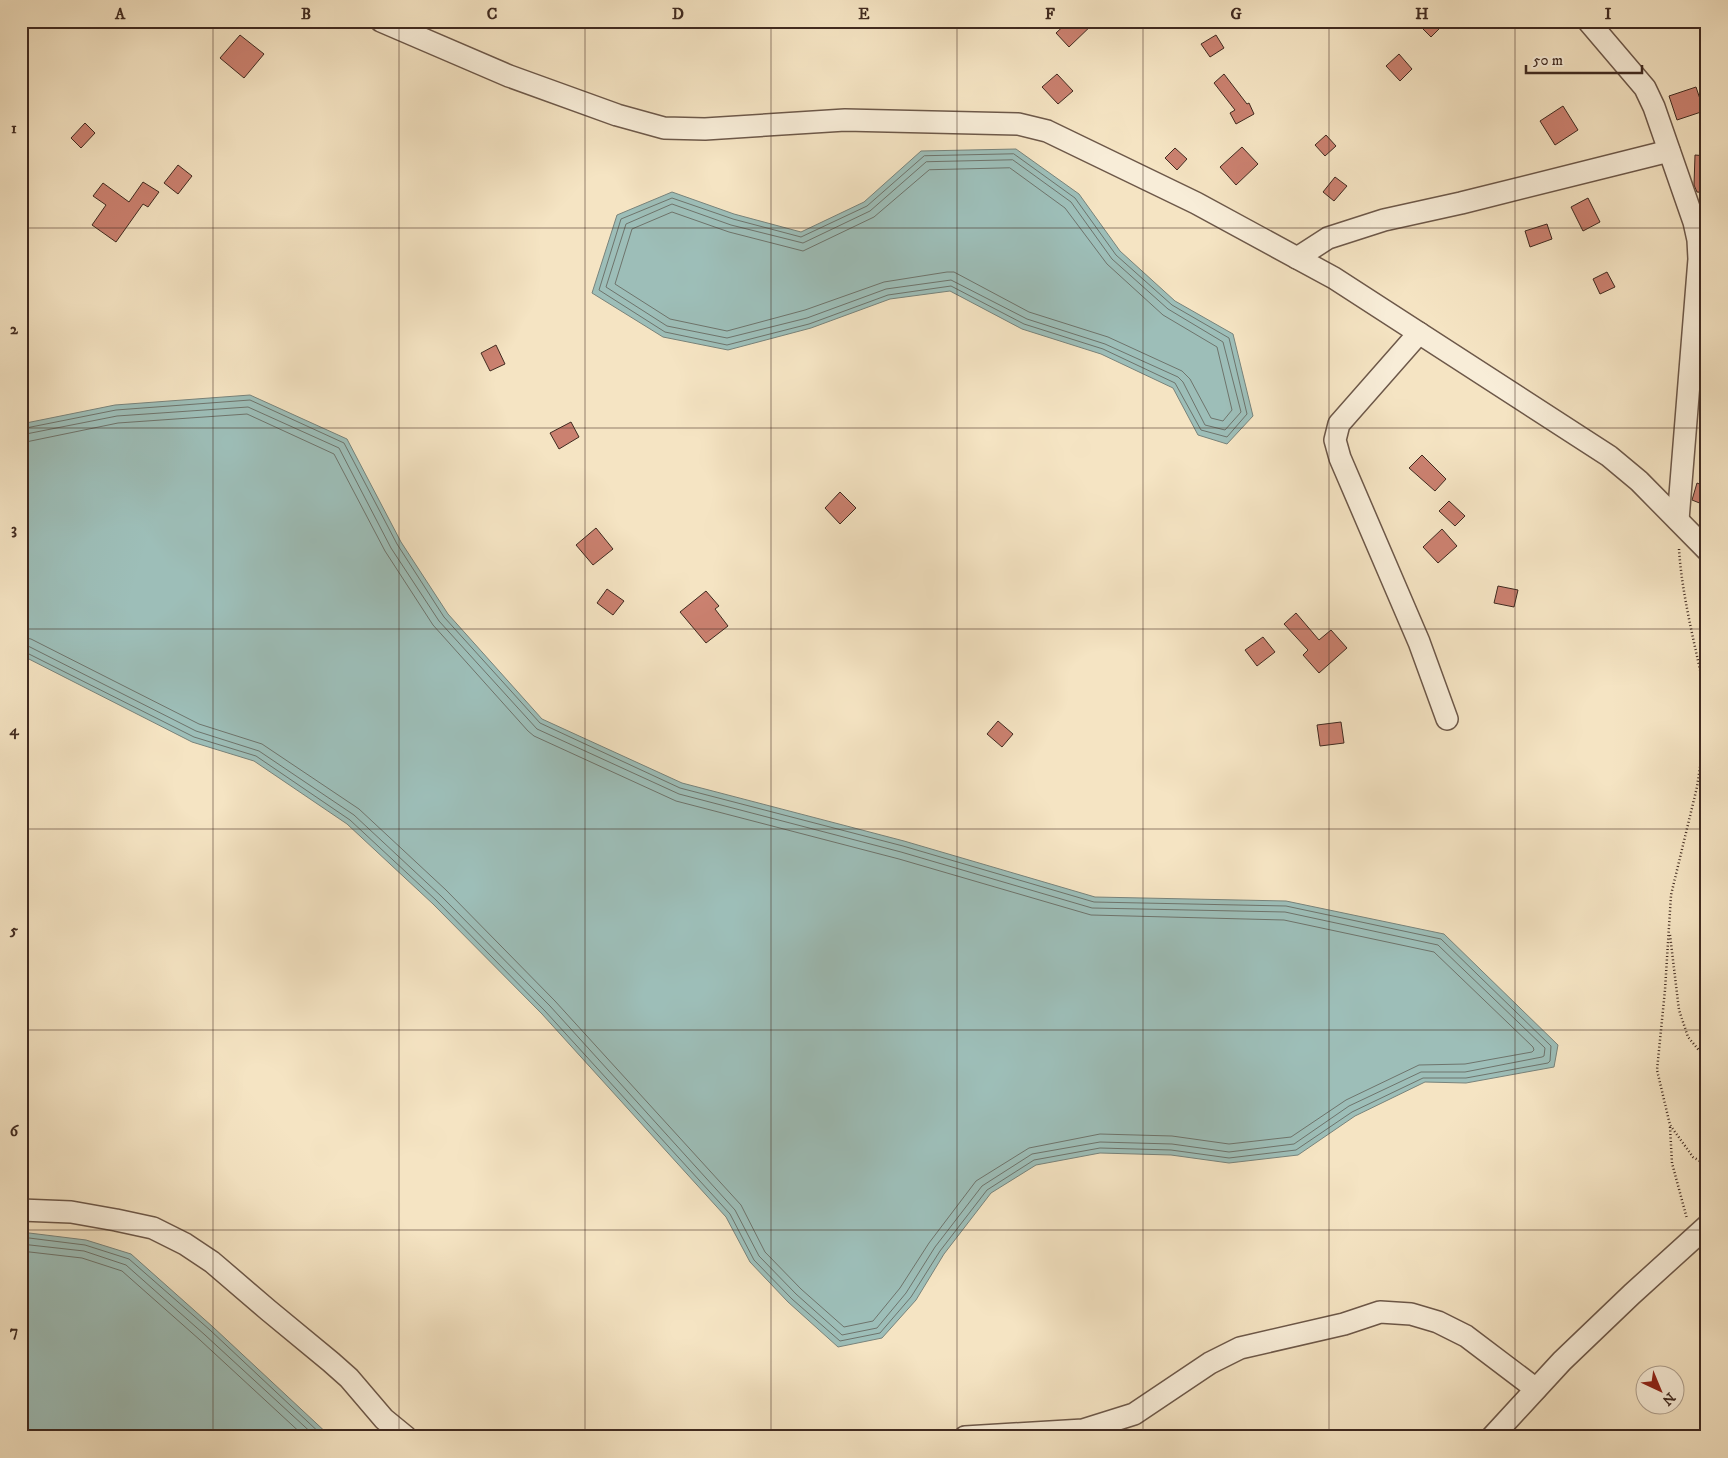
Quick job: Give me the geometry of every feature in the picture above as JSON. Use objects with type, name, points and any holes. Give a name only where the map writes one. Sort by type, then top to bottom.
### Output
[{"type":"street","points":[[382,21],[509,76],[617,115],[664,128],[705,129],[845,120],[1018,124],[1047,130],[1196,203],[1334,278],[1609,456],[1639,481],[1707,550]]},
{"type":"street","points":[[1588,21],[1645,88],[1654,107],[1694,222],[1698,240],[1699,259],[1678,520]]},
{"type":"street","points":[[1297,258],[1328,238],[1384,220],[1461,203],[1669,151]]},
{"type":"street","points":[[1419,333],[1339,424],[1335,440],[1340,458],[1419,642],[1447,719]]},
{"type":"street","points":[[21,1210],[71,1212],[116,1220],[153,1228],[185,1244],[212,1262],[332,1362],[349,1378],[384,1419],[406,1437]]},
{"type":"street","points":[[1492,1437],[1562,1361],[1700,1232]]},
{"type":"street","points":[[966,1437],[1083,1430],[1134,1414],[1210,1363],[1240,1348],[1344,1324],[1380,1312],[1411,1314],[1438,1322],[1466,1336],[1536,1389]]},
{"type":"path","points":[[1678,520],[1680,562],[1707,702]]},
{"type":"path","points":[[1700,1232],[1672,1163],[1670,1125],[1657,1070],[1665,990],[1671,895],[1697,788],[1707,722]]},
{"type":"path","points":[[1670,926],[1679,1010],[1688,1037],[1707,1060]]},
{"type":"path","points":[[1670,1125],[1693,1157],[1707,1165]]},
{"type":"water","points":[[1016,149],[1079,194],[1120,251],[1175,301],[1233,334],[1253,416],[1227,444],[1198,435],[1173,388],[1101,354],[1022,329],[950,291],[890,299],[811,328],[728,350],[663,337],[592,293],[617,215],[672,192],[734,214],[801,232],[864,202],[921,151]]},
{"type":"water","points":[[250,395],[347,439],[401,542],[448,614],[542,719],[682,783],[904,841],[1095,897],[1286,901],[1444,934],[1558,1045],[1554,1067],[1466,1083],[1425,1082],[1355,1116],[1298,1155],[1229,1163],[1171,1155],[1100,1153],[1036,1165],[991,1193],[944,1254],[916,1300],[882,1338],[838,1347],[788,1302],[750,1262],[726,1217],[542,1014],[433,904],[347,824],[254,761],[192,742],[21,655],[21,424],[115,405]]},
{"type":"water","points":[[21,1232],[86,1240],[131,1254],[331,1437],[21,1437]]},
{"type":"building","points":[[1069,21],[1096,21],[1069,47],[1056,33]]},
{"type":"building","points":[[1415,21],[1447,21],[1431,37]]},
{"type":"building","points":[[240,35],[264,54],[244,78],[220,58]]},
{"type":"building","points":[[1216,35],[1224,48],[1210,57],[1201,44]]},
{"type":"building","points":[[1399,54],[1412,69],[1400,81],[1386,66]]},
{"type":"building","points":[[1057,74],[1073,91],[1058,104],[1042,87]]},
{"type":"building","points":[[1224,74],[1247,104],[1249,103],[1254,114],[1236,124],[1230,113],[1235,110],[1214,83]]},
{"type":"building","points":[[1696,87],[1704,111],[1677,120],[1669,96]]},
{"type":"building","points":[[1563,106],[1578,130],[1555,145],[1540,121]]},
{"type":"building","points":[[85,123],[95,133],[81,148],[71,138]]},
{"type":"building","points":[[1326,135],[1336,146],[1325,156],[1315,145]]},
{"type":"building","points":[[1242,147],[1258,164],[1236,185],[1220,167]]},
{"type":"building","points":[[1175,148],[1187,159],[1177,170],[1165,158]]},
{"type":"building","points":[[1695,155],[1707,156],[1707,193],[1697,192],[1694,185]]},
{"type":"building","points":[[178,165],[192,176],[178,194],[164,183]]},
{"type":"building","points":[[1335,177],[1347,186],[1334,201],[1323,192]]},
{"type":"building","points":[[143,182],[159,192],[148,207],[143,204],[116,242],[92,225],[106,205],[93,196],[103,183],[129,202]]},
{"type":"building","points":[[1588,198],[1600,222],[1583,231],[1571,207]]},
{"type":"building","points":[[1547,224],[1552,239],[1530,247],[1525,231]]},
{"type":"building","points":[[1607,272],[1615,287],[1600,294],[1593,279]]},
{"type":"building","points":[[496,345],[505,364],[490,371],[481,353]]},
{"type":"building","points":[[571,422],[579,437],[559,449],[550,433]]},
{"type":"building","points":[[1422,455],[1446,479],[1435,491],[1409,468]]},
{"type":"building","points":[[1697,483],[1707,487],[1707,506],[1692,500]]},
{"type":"building","points":[[840,492],[856,508],[840,524],[825,508]]},
{"type":"building","points":[[1449,501],[1465,516],[1455,526],[1439,511]]},
{"type":"building","points":[[596,528],[613,549],[593,565],[576,545]]},
{"type":"building","points":[[1442,529],[1457,546],[1438,563],[1423,547]]},
{"type":"building","points":[[1498,586],[1518,590],[1514,607],[1494,603]]},
{"type":"building","points":[[607,589],[624,601],[613,615],[597,603]]},
{"type":"building","points":[[706,591],[719,606],[715,609],[728,626],[706,643],[680,612]]},
{"type":"building","points":[[1296,613],[1319,640],[1331,630],[1347,648],[1319,673],[1303,655],[1308,650],[1284,624]]},
{"type":"building","points":[[1263,637],[1275,652],[1257,666],[1245,650]]},
{"type":"building","points":[[998,721],[1013,734],[1002,747],[987,734]]},
{"type":"building","points":[[1341,722],[1344,743],[1320,746],[1317,725]]}]
